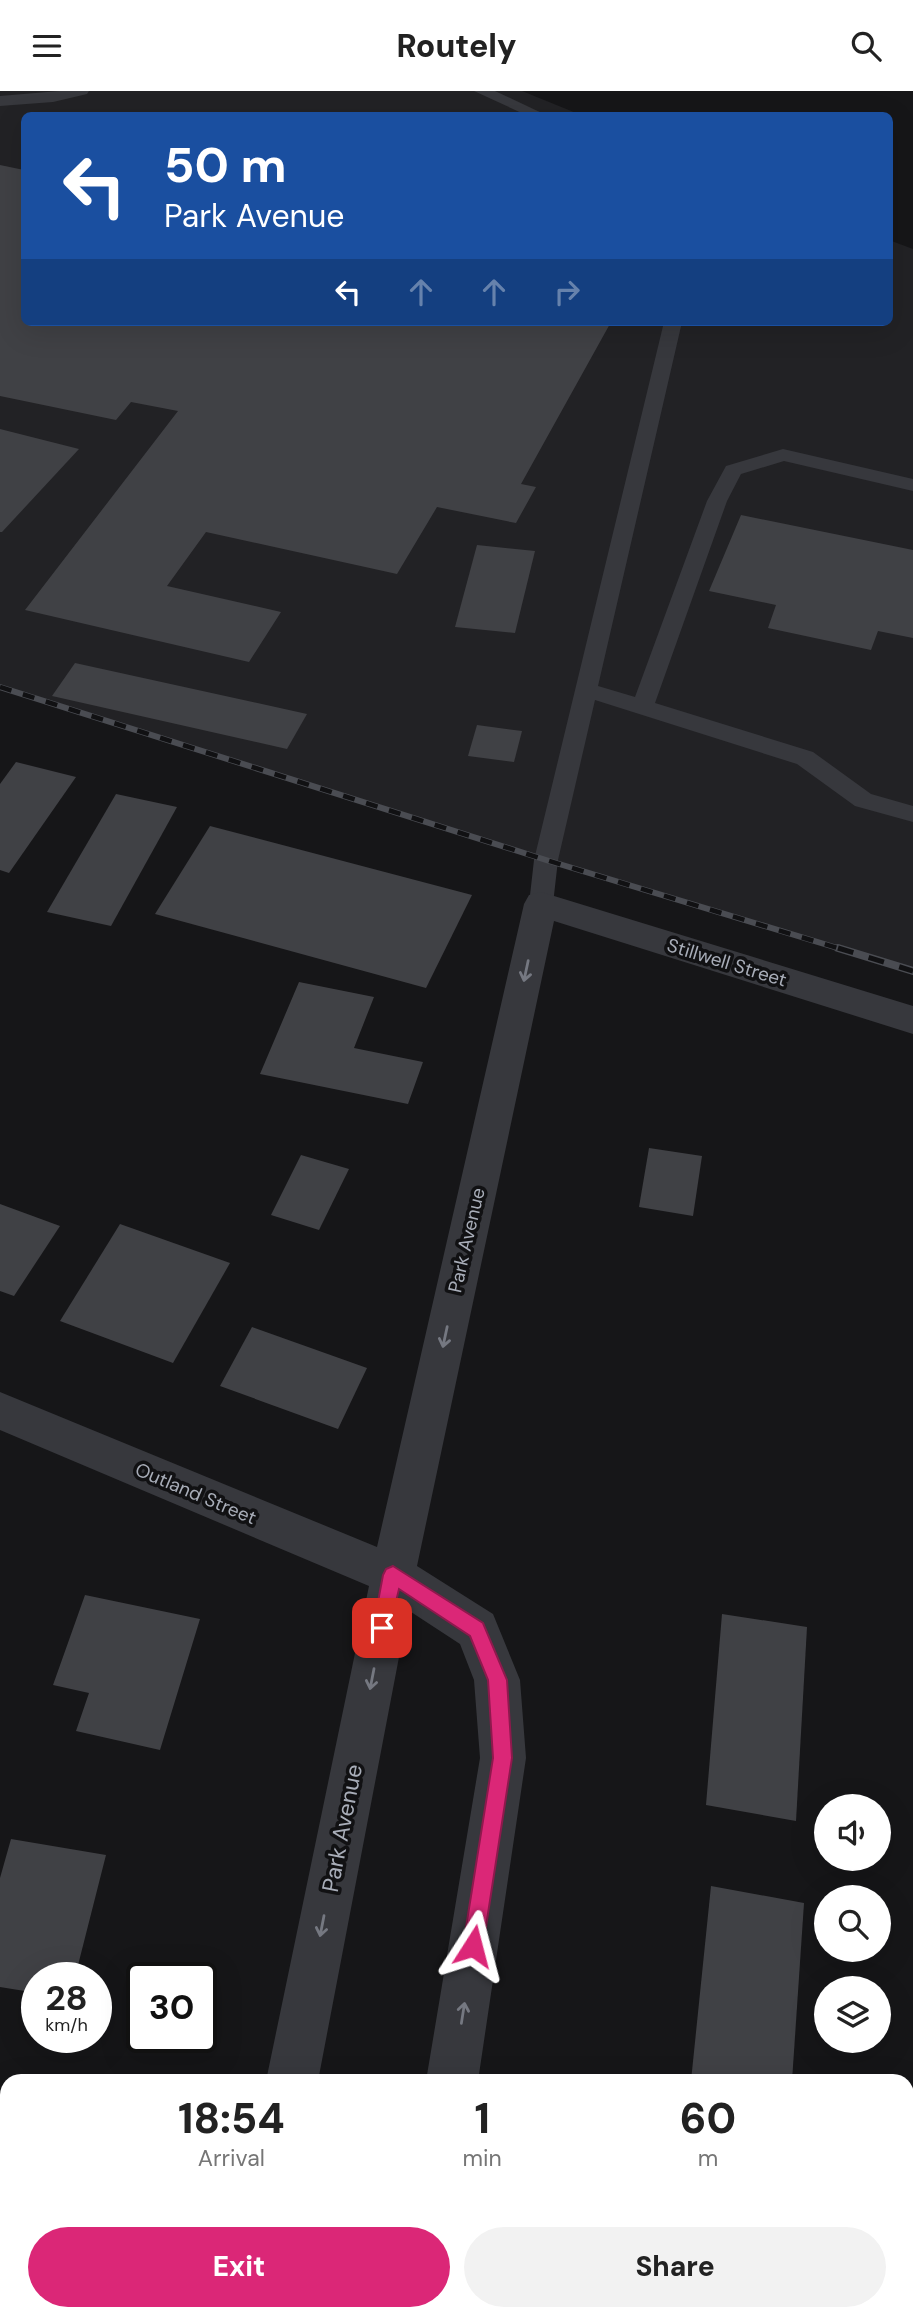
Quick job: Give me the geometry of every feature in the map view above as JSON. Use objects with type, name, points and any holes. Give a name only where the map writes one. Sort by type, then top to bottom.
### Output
[{"type":"street","name":"Stillwell Street","points":[[541,904],[913,1020]]},
{"type":"street","name":"Park Avenue","points":[[293,2074],[393,1575],[541,904]]},
{"type":"street","name":"Outland Street","points":[[0,1411],[393,1575]]},
{"type":"street","points":[[393,1575],[477,1629],[497,1680],[503,1758],[453,2074]]},
{"type":"lane","points":[[0,101],[53,97],[81,91]]},
{"type":"lane","points":[[482,91],[531,112]]},
{"type":"lane","points":[[541,904],[546,860],[672,326]]},
{"type":"lane","points":[[642,707],[717,501],[733,470],[783,455],[913,485]]},
{"type":"lane","points":[[588,690],[805,758],[863,800],[913,814]]},
{"type":"shaded area","points":[[0,91],[522,91],[574,112],[21,112],[21,326],[893,326],[893,242],[913,249],[913,971],[546,860],[0,687]]},
{"type":"building","points":[[0,165],[21,169],[21,326],[609,326],[521,484],[536,487],[516,523],[437,507],[397,574],[206,532],[167,586],[281,612],[249,662],[25,610],[178,411],[131,402],[116,420],[0,396]]},
{"type":"building","points":[[0,429],[79,449],[2,532],[0,532]]},
{"type":"building","points":[[741,515],[913,550],[913,638],[878,631],[871,650],[768,628],[776,605],[709,591]]},
{"type":"building","points":[[477,545],[535,551],[515,633],[455,627]]},
{"type":"building","points":[[75,663],[307,714],[287,749],[52,696]]},
{"type":"building","points":[[477,725],[522,731],[514,762],[468,756]]},
{"type":"building","points":[[16,762],[76,777],[9,873],[0,870],[0,784]]},
{"type":"building","points":[[116,794],[177,807],[111,926],[47,912]]},
{"type":"building","points":[[210,826],[472,895],[426,988],[155,914]]},
{"type":"building","points":[[299,982],[374,997],[354,1048],[423,1062],[408,1104],[260,1074]]},
{"type":"building","points":[[649,1148],[702,1156],[693,1216],[639,1207]]},
{"type":"building","points":[[301,1155],[349,1169],[319,1230],[271,1215]]},
{"type":"building","points":[[0,1204],[60,1226],[14,1296],[0,1291]]},
{"type":"building","points":[[120,1224],[230,1263],[173,1363],[60,1321]]},
{"type":"building","points":[[252,1327],[367,1368],[338,1429],[220,1386]]},
{"type":"building","points":[[85,1595],[200,1619],[160,1750],[76,1731],[89,1693],[53,1685]]},
{"type":"building","points":[[722,1614],[807,1627],[796,1821],[706,1805]]},
{"type":"building","points":[[11,1839],[106,1855],[79,1962],[21,1962],[21,1990],[0,1987],[0,1878]]},
{"type":"building","points":[[711,1886],[804,1903],[792,2074],[692,2074]]},
{"type":"railway","points":[[0,687],[546,860],[844,950]]},
{"type":"railway","points":[[838,948],[913,971]]},
{"type":"route","points":[[382,1628],[393,1575],[477,1629],[497,1680],[503,1758],[473,1946]]}]
